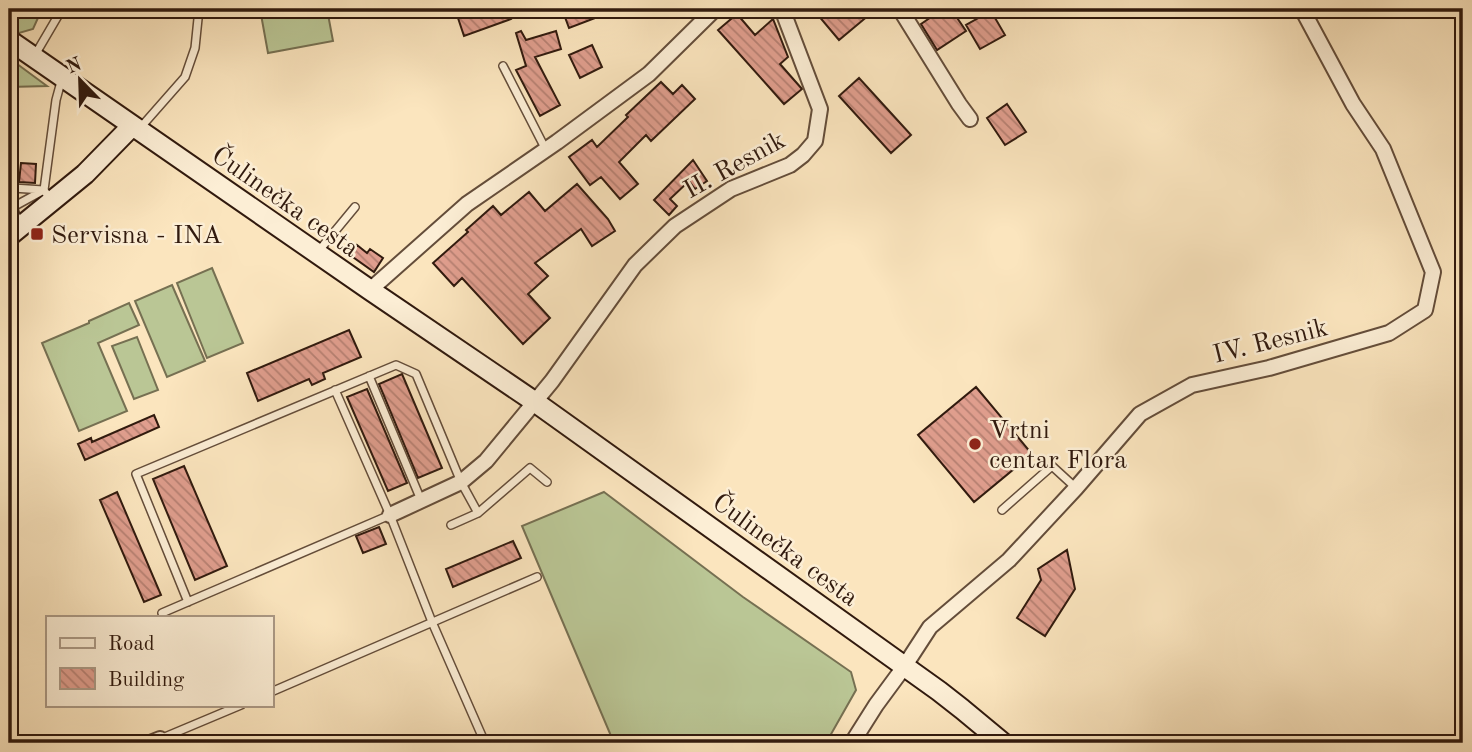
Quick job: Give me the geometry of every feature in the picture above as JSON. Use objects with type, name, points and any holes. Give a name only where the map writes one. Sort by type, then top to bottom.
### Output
[{"type":"street","points":[[370,290],[467,205],[649,74],[715,9]]},
{"type":"street","name":"II. Resnik","points":[[535,402],[635,265],[655,244],[675,226],[731,189],[790,165],[815,141],[820,109],[782,9]]},
{"type":"street","points":[[900,9],[970,119]]},
{"type":"street","name":"IV. Resnik","points":[[852,743],[930,627],[1009,560],[1140,414],[1192,385],[1269,368],[1389,333],[1425,310],[1433,272],[1383,149],[1353,104],[1302,9]]},
{"type":"street","name":"Čulinečka cesta","points":[[9,40],[535,402],[962,709],[1003,743]]},
{"type":"street","points":[[15,232],[48,195],[85,174],[135,128]]},
{"type":"street","points":[[390,515],[461,482],[486,461],[535,402]]},
{"type":"lane","points":[[33,58],[61,9]]},
{"type":"lane","points":[[135,128],[185,77],[195,48],[199,9]]},
{"type":"lane","points":[[503,66],[546,150]]},
{"type":"lane","points":[[48,195],[56,100],[62,77]]},
{"type":"lane","points":[[15,232],[13,188],[48,195]]},
{"type":"lane","points":[[13,207],[48,195]]},
{"type":"lane","points":[[317,253],[355,207]]},
{"type":"lane","points":[[188,601],[136,474],[396,365],[416,374],[461,482],[478,513]]},
{"type":"lane","points":[[369,376],[421,500]]},
{"type":"lane","points":[[335,390],[485,743]]},
{"type":"lane","points":[[1002,510],[1052,466],[1076,488]]},
{"type":"lane","points":[[451,525],[478,513],[530,468],[547,482]]},
{"type":"lane","points":[[162,613],[390,515]]},
{"type":"lane","points":[[273,691],[537,577]]},
{"type":"lane","points":[[157,742],[238,706]]},
{"type":"green space","points":[[9,9],[42,9],[33,29],[19,33],[9,26]]},
{"type":"green space","points":[[260,9],[327,9],[333,41],[268,53]]},
{"type":"green space","points":[[9,58],[47,86],[9,87]]},
{"type":"green space","points":[[212,268],[243,343],[207,358],[177,283]]},
{"type":"green space","points":[[172,285],[205,361],[167,377],[135,301]]},
{"type":"green space","points":[[129,303],[139,325],[98,343],[127,411],[79,431],[42,343]]},
{"type":"green space","points":[[137,337],[158,390],[134,399],[112,346]]},
{"type":"green space","points":[[604,492],[743,597],[851,672],[856,690],[826,743],[614,743],[522,526]]},
{"type":"building","points":[[455,9],[507,9],[511,19],[464,36]]},
{"type":"building","points":[[562,9],[616,9],[616,10],[569,28]]},
{"type":"building","points":[[824,9],[863,9],[869,15],[839,40],[817,14]]},
{"type":"building","points":[[943,9],[951,9],[966,31],[937,50],[921,24]]},
{"type":"building","points":[[991,11],[1005,35],[980,49],[966,25]]},
{"type":"building","points":[[737,14],[755,35],[773,19],[788,57],[780,64],[802,89],[784,104],[718,30]]},
{"type":"building","points":[[521,31],[526,40],[556,31],[561,49],[535,57],[560,105],[540,116],[516,70],[526,66],[516,33]]},
{"type":"building","points":[[592,45],[602,67],[580,78],[569,55]]},
{"type":"building","points":[[859,78],[911,135],[891,153],[839,96]]},
{"type":"building","points":[[661,82],[673,94],[682,85],[695,99],[651,141],[646,135],[619,162],[638,184],[620,199],[601,177],[590,185],[569,157],[592,140],[597,147]]},
{"type":"building","points":[[1007,104],[1026,132],[1005,145],[987,118]]},
{"type":"building","points":[[693,160],[707,181],[695,189],[689,181],[670,199],[677,206],[669,215],[654,200]]},
{"type":"building","points":[[21,163],[36,164],[35,183],[19,182]]},
{"type":"building","points":[[577,184],[608,219],[615,231],[592,246],[581,229],[535,263],[548,276],[528,294],[550,318],[523,344],[462,278],[454,286],[433,263],[493,206],[501,215],[529,192],[545,211]]},
{"type":"building","points":[[357,245],[367,253],[370,249],[383,258],[374,272],[350,255]]},
{"type":"building","points":[[349,330],[361,357],[323,373],[325,379],[312,385],[309,379],[258,401],[247,373]]},
{"type":"building","points":[[402,374],[442,468],[418,478],[379,384]]},
{"type":"building","points":[[976,387],[1032,454],[974,502],[918,435]]},
{"type":"building","points":[[367,389],[407,483],[388,491],[347,397]]},
{"type":"building","points":[[154,415],[159,427],[85,460],[78,444],[91,438],[92,442]]},
{"type":"building","points":[[184,466],[227,566],[195,580],[153,479]]},
{"type":"building","points":[[117,492],[161,595],[144,602],[100,500]]},
{"type":"building","points":[[379,527],[386,544],[363,553],[356,536]]},
{"type":"building","points":[[513,541],[521,558],[453,587],[446,569]]},
{"type":"building","points":[[1067,550],[1075,589],[1045,636],[1017,618],[1041,580],[1038,569]]},
{"type":"place","name":"Servisna - INA","points":[[37,234]]},
{"type":"place","name":"Vrtni centar Flora","points":[[975,444]]}]
